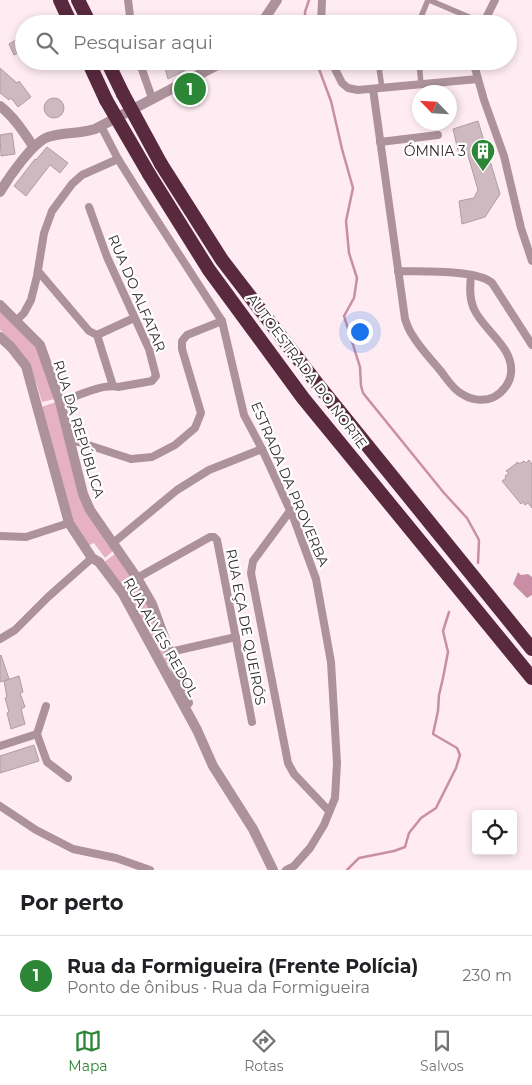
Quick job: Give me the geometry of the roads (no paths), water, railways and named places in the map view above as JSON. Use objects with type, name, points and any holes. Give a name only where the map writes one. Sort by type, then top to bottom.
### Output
[{"type":"highway","points":[[60,0],[67,15]]},
{"type":"highway","points":[[78,0],[86,15]]},
{"type":"highway","name":"AUTOESTRADA DO NORTE","points":[[92,70],[106,100],[149,174],[210,270],[304,398],[532,678]]},
{"type":"highway","name":"AUTOESTRADA DO NORTE","points":[[111,70],[162,164],[222,260],[319,386],[532,649]]},
{"type":"street","points":[[128,0],[130,15]]},
{"type":"street","points":[[267,15],[277,0]]},
{"type":"street","points":[[321,15],[322,0]]},
{"type":"street","points":[[422,15],[428,0],[464,15]]},
{"type":"street","points":[[487,15],[495,0]]},
{"type":"street","points":[[142,70],[152,98]]},
{"type":"street","points":[[0,192],[33,146],[43,139],[49,136],[89,131],[101,126],[207,70]]},
{"type":"street","points":[[336,70],[345,86],[353,90],[412,86]]},
{"type":"street","points":[[379,70],[382,88]]},
{"type":"street","points":[[420,70],[421,85],[478,80]]},
{"type":"street","points":[[475,70],[504,156],[521,228],[532,261]]},
{"type":"street","points":[[373,89],[405,319],[413,337],[459,393],[471,398],[486,400],[498,395],[507,386],[512,372],[510,358],[506,350],[474,310],[471,300],[471,275]]},
{"type":"street","points":[[0,106],[18,124],[33,146]]},
{"type":"street","name":"ESTRADA DA PROVERBA","points":[[101,126],[118,160],[222,321],[244,415],[262,449],[290,511],[316,579],[331,662],[337,763],[335,798],[324,826],[310,848],[294,866],[286,870]]},
{"type":"street","points":[[380,142],[438,135]]},
{"type":"street","points":[[16,321],[28,308],[38,271],[44,233],[57,202],[82,174],[118,160]]},
{"type":"street","name":"RUA DO ALFATAR","points":[[60,402],[102,387],[118,387],[152,381],[156,376],[149,349],[107,258],[89,207]]},
{"type":"street","points":[[38,271],[89,330],[97,335],[113,386]]},
{"type":"street","points":[[398,271],[460,273],[482,278],[492,283],[532,345]]},
{"type":"street","name":"RUA DA REPÚBLICA","points":[[0,305],[40,345],[60,402],[86,503],[137,578],[152,604],[197,730]]},
{"type":"street","points":[[97,335],[134,318]]},
{"type":"street","points":[[70,441],[79,442],[131,459],[152,458],[175,445],[195,428],[201,413],[182,349],[182,340],[188,335],[222,321]]},
{"type":"street","name":"RUA ALVES REDOL","points":[[0,337],[11,347],[26,366],[69,524],[92,558],[99,562],[123,594],[197,730],[213,766],[253,829],[273,870]]},
{"type":"street","points":[[112,543],[178,490],[209,470],[262,449]]},
{"type":"street","points":[[290,511],[253,561],[251,573],[288,763],[294,774],[329,811]]},
{"type":"street","points":[[0,536],[26,537],[69,524]]},
{"type":"street","name":"RUA EÇA DE QUEIRÓS","points":[[137,578],[210,537],[217,540],[252,722]]},
{"type":"street","points":[[0,639],[15,630],[48,597],[92,558]]},
{"type":"street","points":[[170,652],[236,636]]},
{"type":"street","points":[[46,706],[36,734],[47,762],[68,778]]},
{"type":"street","points":[[0,746],[36,734]]},
{"type":"street","points":[[0,806],[36,830],[74,849],[116,858],[150,870]]},
{"type":"waterway","points":[[305,15],[309,0]]},
{"type":"waterway","points":[[319,70],[331,101],[353,188],[346,221],[349,253],[357,278],[354,298],[344,316],[360,367],[363,393],[444,493],[467,518],[479,540],[478,563]]},
{"type":"waterway","points":[[347,870],[359,858],[405,847],[409,833],[421,818],[436,808],[456,768],[460,755],[457,748],[433,734],[448,652],[443,631],[449,612]]},
{"type":"place","name":"Rua da Formigueira (Frente Polícia)","points":[[190,89]]},
{"type":"place","name":"ÓMNIA 3","points":[[483,172]]}]
